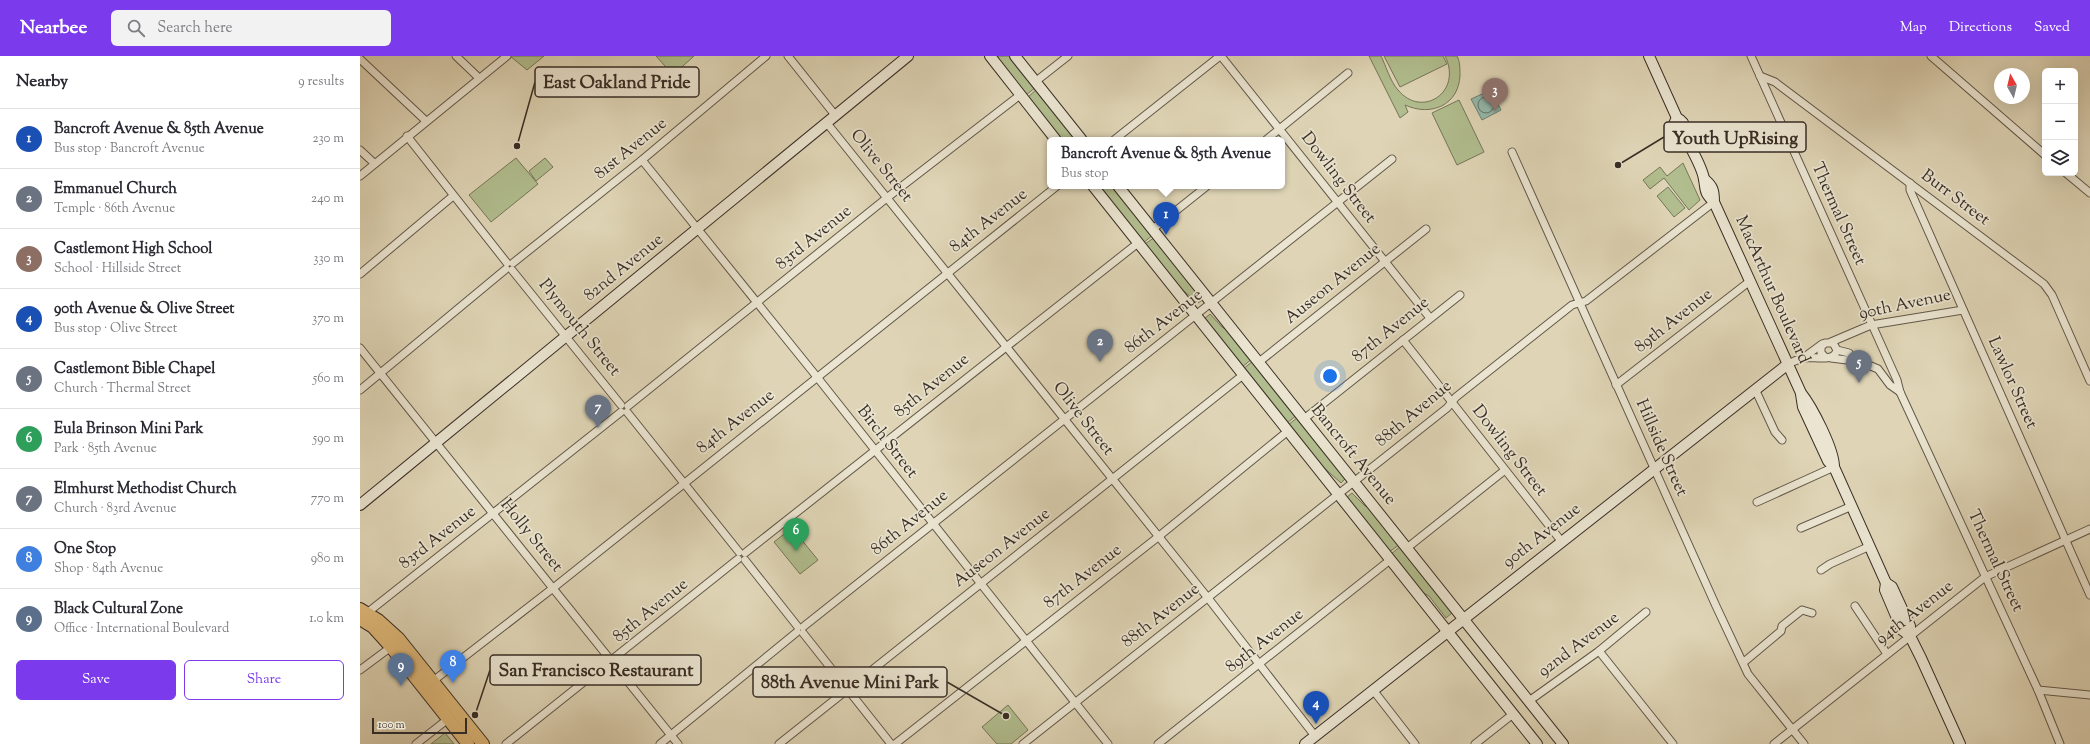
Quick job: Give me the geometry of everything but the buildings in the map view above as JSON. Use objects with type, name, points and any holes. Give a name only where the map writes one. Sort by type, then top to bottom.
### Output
[{"type":"main road","name":"82nd Avenue","points":[[360,505],[908,56]]},
{"type":"main road","points":[[990,56],[1054,137]]},
{"type":"main road","points":[[1015,56],[1080,137]]},
{"type":"main road","name":"MacArthur Boulevard","points":[[1649,56],[1677,118],[1682,120],[1686,128],[1684,134],[1704,179],[1711,185],[1714,191],[1714,202],[1800,393],[1809,404],[1834,458],[1834,467],[1886,583],[1892,587],[1910,626],[1910,636],[1960,744]]},
{"type":"main road","name":"Bancroft Avenue","points":[[1095,189],[1537,744]]},
{"type":"main road","name":"Bancroft Avenue","points":[[1120,189],[1563,744]]},
{"type":"main road","name":"90th Avenue","points":[[1305,744],[1788,364]]},
{"type":"main road","points":[[362,613],[391,646],[468,744]]},
{"type":"main road","points":[[362,613],[399,639],[483,744]]},
{"type":"street","points":[[456,56],[479,78]]},
{"type":"street","points":[[360,176],[407,136],[507,56]]},
{"type":"street","name":"81st Avenue","points":[[360,390],[510,266],[642,160],[766,56]]},
{"type":"street","name":"Olive Street","points":[[788,56],[835,115]]},
{"type":"street","points":[[1035,82],[1068,56]]},
{"type":"street","points":[[1118,137],[1220,56]]},
{"type":"street","name":"Dowling Street","points":[[1220,56],[1430,318]]},
{"type":"street","name":"Thermal Street","points":[[1751,56],[1900,392],[2038,690],[2060,744]]},
{"type":"street","points":[[1931,56],[2042,152]]},
{"type":"street","points":[[360,59],[426,121]]},
{"type":"street","points":[[1270,137],[1348,73]]},
{"type":"street","name":"Burr Street","points":[[1760,76],[1775,82],[2044,284],[2052,295],[2090,381]]},
{"type":"street","name":"83rd Avenue","points":[[362,613],[494,513],[758,304],[888,198],[1020,95]]},
{"type":"street","name":"Olive Street","points":[[826,122],[948,273],[1005,347],[1066,419],[1112,480],[1208,598],[1315,736]]},
{"type":"street","name":"Plymouth Street","points":[[407,136],[891,744]]},
{"type":"street","points":[[360,150],[374,163]]},
{"type":"street","name":"Hillside Street","points":[[1512,152],[1716,606],[1744,662],[1748,674],[1804,744]]},
{"type":"street","name":"86th Avenue","points":[[660,744],[800,630],[1212,304],[1392,159]]},
{"type":"street","name":"Birch Street","points":[[642,160],[1027,640],[1108,744]]},
{"type":"street","points":[[2069,176],[2090,194]]},
{"type":"street","name":"Lawlor Street","points":[[1910,183],[1910,190],[2090,594]]},
{"type":"street","name":"84th Avenue","points":[[433,681],[553,588],[683,482],[1053,189]]},
{"type":"street","points":[[1153,229],[1204,189]]},
{"type":"street","points":[[360,274],[454,196]]},
{"type":"street","name":"88th Avenue","points":[[1023,744],[1354,482],[1572,305],[1586,301],[1714,202]]},
{"type":"street","name":"Auseon Avenue","points":[[1259,362],[1426,229]]},
{"type":"street","name":"85th Avenue","points":[[506,744],[1138,243]]},
{"type":"street","name":"89th Avenue","points":[[1616,385],[1750,281]]},
{"type":"street","name":"87th Avenue","points":[[1304,419],[1460,295]]},
{"type":"street","name":"90th Avenue","points":[[1788,364],[1803,358],[1822,344],[1831,342],[1871,325],[1963,310]]},
{"type":"street","name":"Dowling Street","points":[[1403,340],[1562,542]]},
{"type":"street","points":[[1831,342],[1835,345],[1837,350]]},
{"type":"street","points":[[1822,344],[1821,353],[1828,357],[1835,354],[1837,350]]},
{"type":"street","name":"Holly Street","points":[[360,348],[678,744]]},
{"type":"street","points":[[1837,350],[1849,353],[1852,358],[1878,369],[1888,362]]},
{"type":"street","name":"90th Avenue","points":[[1803,358],[1828,357],[1847,360],[1852,358]]},
{"type":"street","name":"Thermal Street","points":[[1878,369],[1882,376],[1900,392]]},
{"type":"street","name":"Auseon Avenue","points":[[779,744],[1243,375]]},
{"type":"street","points":[[1755,389],[1775,432],[1782,440]]},
{"type":"street","name":"87th Avenue","points":[[895,744],[1158,537],[1288,431]]},
{"type":"street","points":[[1757,502],[1834,467]]},
{"type":"street","points":[[1406,548],[1505,470]]},
{"type":"street","points":[[1801,528],[1852,506]]},
{"type":"street","name":"94th Avenue","points":[[1774,744],[1985,577],[2090,529]]},
{"type":"street","points":[[1822,570],[1830,564],[1870,546]]},
{"type":"street","name":"89th Avenue","points":[[1158,744],[1390,560]]},
{"type":"street","points":[[1855,606],[1887,654]]},
{"type":"street","points":[[1744,662],[1781,631],[1782,626],[1802,610],[1812,613]]},
{"type":"street","name":"92nd Avenue","points":[[1529,702],[1600,650],[1646,612]]},
{"type":"street","points":[[360,670],[391,646]]},
{"type":"street","points":[[1600,650],[1673,744]]},
{"type":"street","points":[[1373,690],[1415,744]]},
{"type":"street","points":[[2038,690],[2090,696]]},
{"type":"street","points":[[1475,744],[1513,714]]},
{"type":"street","points":[[416,744],[448,719]]},
{"type":"green space","points":[[510,56],[544,56],[527,70]]},
{"type":"green space","points":[[656,56],[694,56],[673,75]]},
{"type":"green space","points":[[995,56],[1011,56],[1036,87],[1026,95]]},
{"type":"green space","points":[[1369,56],[1381,56],[1390,78],[1398,90],[1408,98],[1418,102],[1428,101],[1437,97],[1444,90],[1449,81],[1449,69],[1445,56],[1457,56],[1460,67],[1460,75],[1455,94],[1442,106],[1434,109],[1424,110],[1405,105],[1408,112],[1400,118]]},
{"type":"green space","points":[[1384,56],[1443,56],[1447,64],[1400,87]]},
{"type":"green space","points":[[1037,89],[1076,137],[1059,137],[1028,97]]},
{"type":"green space","points":[[1459,100],[1484,152],[1457,165],[1432,113]]},
{"type":"green space","points":[[516,158],[538,184],[491,222],[469,195]]},
{"type":"green space","points":[[545,158],[553,167],[536,181],[529,171]]},
{"type":"green space","points":[[1683,163],[1700,200],[1689,210],[1664,178],[1650,189],[1643,180],[1660,167],[1667,176]]},
{"type":"green space","points":[[1668,187],[1685,208],[1674,217],[1657,196]]},
{"type":"green space","points":[[1100,189],[1116,189],[1153,235],[1143,243]]},
{"type":"green space","points":[[1155,237],[1204,299],[1198,303],[1178,286],[1145,244]]},
{"type":"green space","points":[[1210,314],[1222,327],[1230,332],[1252,359],[1242,367],[1204,319]]},
{"type":"green space","points":[[1253,361],[1297,415],[1287,423],[1243,369]]},
{"type":"green space","points":[[1298,417],[1346,478],[1341,483],[1323,467],[1288,425]]},
{"type":"green space","points":[[1352,493],[1365,506],[1370,508],[1399,545],[1389,552],[1346,498]]},
{"type":"green space","points":[[792,528],[818,560],[800,574],[774,542]]},
{"type":"green space","points":[[1401,546],[1453,612],[1446,618],[1429,596],[1422,592],[1391,554]]},
{"type":"green space","points":[[1008,705],[1028,730],[1011,744],[997,744],[982,727]]},
{"type":"green space","points":[[445,733],[454,744],[431,744]]},
{"type":"water","points":[[1491,90],[1501,110],[1482,120],[1471,99]]},
{"type":"place","name":"Castlemont High School","points":[[1495,111]]},
{"type":"place","name":"East Oakland Pride","points":[[517,146]]},
{"type":"place","name":"Youth UpRising","points":[[1618,165]]},
{"type":"place","name":"Bancroft Avenue & 85th Avenue","points":[[1166,235]]},
{"type":"place","name":"Emmanuel Church","points":[[1100,362]]},
{"type":"place","name":"Castlemont Bible Chapel","points":[[1859,383]]},
{"type":"place","name":"Elmhurst Methodist Church","points":[[598,428]]},
{"type":"place","name":"Eula Brinson Mini Park","points":[[796,551]]},
{"type":"place","name":"One Stop","points":[[453,683]]},
{"type":"place","name":"Black Cultural Zone","points":[[401,686]]},
{"type":"place","name":"San Francisco Restaurant","points":[[475,715]]},
{"type":"place","name":"88th Avenue Mini Park","points":[[1006,716]]},
{"type":"place","name":"90th Avenue & Olive Street","points":[[1316,724]]}]
